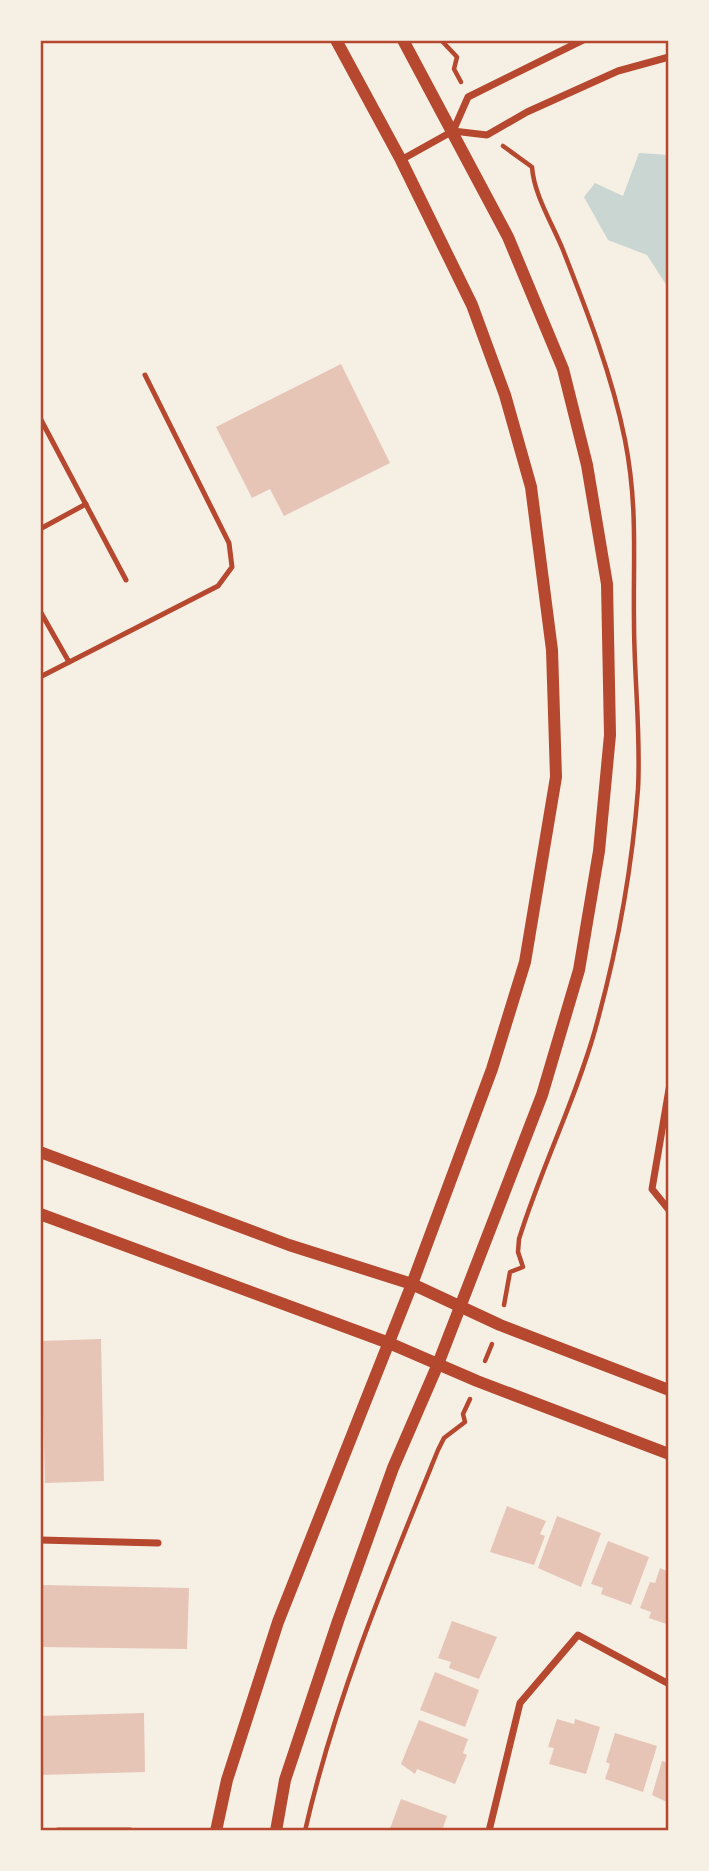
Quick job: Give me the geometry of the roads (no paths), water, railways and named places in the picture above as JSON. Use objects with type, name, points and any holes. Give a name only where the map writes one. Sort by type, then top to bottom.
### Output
[{"type":"street","points":[[216,1831],[227,1780],[278,1622],[412,1284],[492,1069],[525,962],[556,778],[552,650],[531,487],[505,396],[472,305],[401,160],[336,40]]},
{"type":"street","points":[[276,1831],[285,1780],[393,1468],[438,1364],[542,1095],[579,970],[599,851],[610,735],[607,584],[587,465],[563,369],[508,237],[403,40]]},
{"type":"street","points":[[453,131],[468,97],[583,40]]},
{"type":"street","points":[[401,160],[453,131],[487,135],[527,112],[618,71],[669,57]]},
{"type":"street","points":[[669,1089],[652,1189],[669,1210]]},
{"type":"street","points":[[40,1152],[289,1245],[412,1284],[500,1325],[669,1390]]},
{"type":"street","points":[[40,1214],[388,1343],[669,1454]]},
{"type":"street","points":[[40,1539],[158,1542]]},
{"type":"street","points":[[489,1831],[520,1703],[578,1635],[669,1684]]},
{"type":"street","points":[[58,1831],[130,1831]]},
{"type":"lane","points":[[40,677],[218,586],[232,567],[229,543],[145,375]]},
{"type":"lane","points":[[40,418],[126,580]]},
{"type":"lane","points":[[40,529],[86,504]]},
{"type":"lane","points":[[40,611],[69,662]]}]
